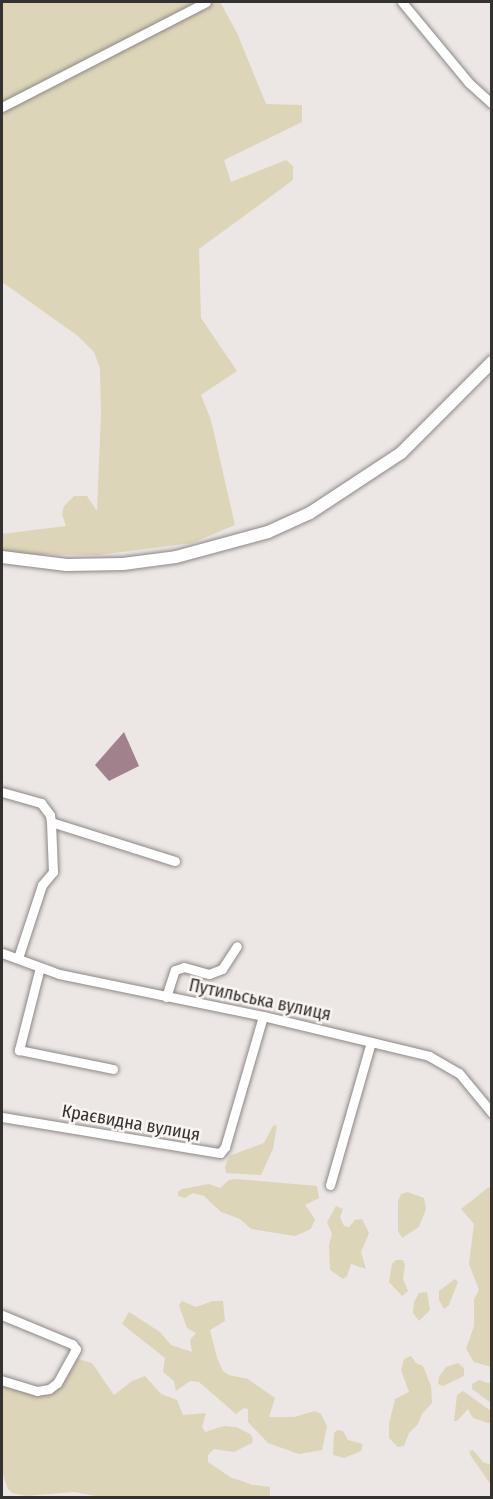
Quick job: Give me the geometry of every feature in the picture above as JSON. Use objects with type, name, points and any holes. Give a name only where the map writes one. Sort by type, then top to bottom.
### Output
[{"type":"main road","points":[[2,557],[67,565],[123,564],[176,557],[268,532],[310,513],[401,453],[492,362]]},
{"type":"street","points":[[181,2],[181,12]]},
{"type":"street","points":[[2,106],[98,59],[181,12],[206,2]]},
{"type":"street","points":[[402,2],[469,83],[492,104]]},
{"type":"street","points":[[2,792],[41,803],[50,815],[51,822],[53,872],[42,885],[18,958]]},
{"type":"street","points":[[51,822],[175,861]]},
{"type":"street","points":[[166,997],[175,970],[184,967],[209,974],[222,969],[237,946]]},
{"type":"street","name":"Путильська вулиця","points":[[2,953],[67,976],[263,1016],[424,1054],[445,1063],[465,1078],[492,1113]]},
{"type":"street","points":[[40,967],[19,1050],[113,1070]]},
{"type":"street","name":"Краєвидна вулиця","points":[[2,1118],[220,1153],[225,1147],[263,1016]]},
{"type":"street","points":[[330,1185],[372,1042]]},
{"type":"street","points":[[2,1314],[72,1344],[76,1349],[57,1383],[49,1389],[37,1391],[2,1380]]},
{"type":"shaded area","points":[[2,2],[220,2],[237,33],[266,104],[302,105],[302,122],[224,160],[231,182],[286,160],[293,166],[293,180],[199,249],[201,318],[237,371],[201,395],[211,420],[235,525],[192,543],[98,555],[2,554],[2,534],[66,526],[62,514],[64,506],[74,496],[87,496],[97,511],[101,414],[100,368],[94,352],[78,336],[2,282]]},
{"type":"shaded area","points":[[124,732],[139,766],[109,781],[95,765]]},
{"type":"shaded area","points":[[277,1125],[273,1149],[261,1175],[226,1173],[225,1167],[229,1156],[264,1143],[273,1126]]},
{"type":"shaded area","points":[[229,1180],[317,1186],[319,1198],[305,1205],[315,1219],[311,1229],[295,1236],[251,1229],[240,1219],[221,1212],[204,1196],[193,1193],[185,1198],[178,1196],[178,1192],[182,1189],[209,1184],[220,1188]]},
{"type":"shaded area","points":[[489,1187],[492,1189],[491,1367],[474,1362],[466,1349],[474,1326],[474,1299],[479,1290],[469,1264],[474,1224],[461,1209]]},
{"type":"shaded area","points":[[407,1192],[424,1198],[426,1209],[419,1227],[402,1238],[398,1231],[398,1201],[401,1194]]},
{"type":"shaded area","points":[[336,1206],[343,1209],[340,1217],[344,1226],[349,1227],[355,1220],[362,1219],[369,1233],[361,1252],[366,1269],[351,1264],[347,1276],[343,1279],[330,1270],[329,1245],[332,1234],[327,1222]]},
{"type":"shaded area","points":[[396,1260],[403,1260],[405,1266],[403,1279],[408,1291],[402,1296],[389,1282],[392,1264]]},
{"type":"shaded area","points":[[455,1279],[458,1282],[449,1305],[444,1309],[439,1300],[439,1291]]},
{"type":"shaded area","points":[[427,1292],[430,1310],[419,1321],[413,1313],[414,1302],[419,1293]]},
{"type":"shaded area","points":[[182,1301],[196,1307],[213,1301],[223,1301],[225,1321],[210,1330],[223,1371],[229,1375],[248,1379],[275,1398],[269,1417],[294,1417],[315,1411],[321,1414],[327,1426],[322,1450],[299,1454],[268,1443],[248,1422],[248,1409],[244,1408],[236,1414],[199,1382],[190,1381],[176,1391],[174,1381],[163,1372],[165,1358],[122,1324],[129,1312],[160,1332],[171,1345],[192,1352],[190,1340],[196,1333],[187,1328],[179,1305]]},
{"type":"shaded area","points":[[411,1356],[416,1363],[423,1366],[431,1386],[432,1403],[409,1433],[404,1446],[398,1447],[389,1438],[389,1424],[395,1399],[409,1392],[401,1370],[404,1359]]},
{"type":"shaded area","points":[[78,1359],[92,1363],[114,1395],[132,1381],[145,1376],[161,1394],[177,1400],[183,1415],[206,1413],[202,1427],[205,1432],[224,1426],[236,1427],[250,1434],[253,1439],[252,1443],[234,1452],[214,1449],[208,1455],[208,1462],[230,1477],[253,1485],[270,1487],[270,1498],[106,1498],[74,1492],[26,1496],[12,1493],[8,1489],[2,1472],[2,1386],[36,1394],[63,1382]]},
{"type":"shaded area","points":[[458,1363],[464,1368],[464,1376],[443,1386],[438,1384],[439,1377],[446,1367]]},
{"type":"shaded area","points":[[479,1380],[491,1384],[491,1403],[472,1389],[472,1384]]},
{"type":"shaded area","points":[[463,1391],[491,1411],[491,1424],[473,1418],[468,1409],[457,1421],[454,1421],[457,1395]]},
{"type":"shaded area","points":[[337,1430],[343,1431],[348,1440],[363,1444],[361,1451],[344,1458],[333,1455],[334,1433]]},
{"type":"shaded area","points":[[473,1450],[483,1462],[491,1465],[491,1485],[471,1456],[469,1451]]}]
